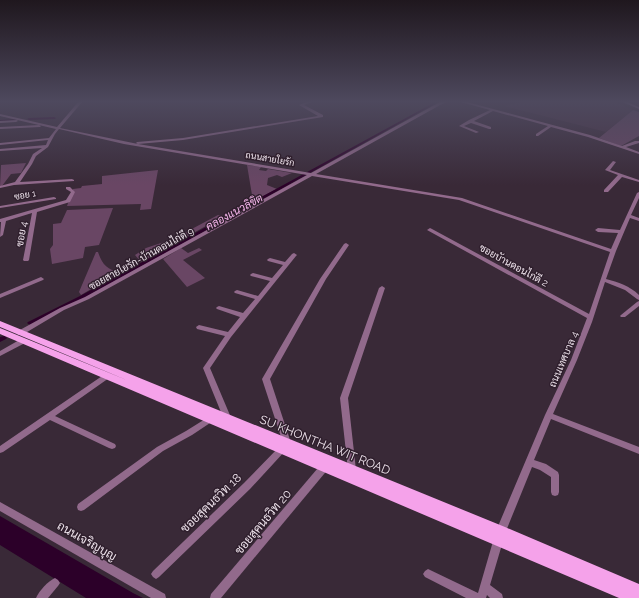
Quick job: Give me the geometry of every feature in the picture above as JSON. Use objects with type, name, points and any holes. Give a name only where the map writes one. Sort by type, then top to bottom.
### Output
[{"type":"main road","name":"SU KHONTHA WIT ROAD","points":[[0,324],[21,337],[107,376],[210,419],[229,423]]},
{"type":"main road","name":"SU KHONTHA WIT ROAD","points":[[0,331],[21,337],[500,535]]},
{"type":"main road","name":"SU KHONTHA WIT ROAD","points":[[326,463],[352,470],[583,571],[639,591]]},
{"type":"main road","name":"SU KHONTHA WIT ROAD","points":[[583,571],[635,598]]},
{"type":"street","points":[[15,184],[28,167],[35,153],[47,146],[57,129]]},
{"type":"street","name":"ถนนสายใยรัก","points":[[61,129],[131,144],[460,199],[601,246]]},
{"type":"street","points":[[131,144],[183,139],[244,129]]},
{"type":"street","name":"ซอยสายใยรัก-บ้านดอนไก่ดี 9","points":[[0,354],[21,337],[67,307],[87,298],[394,129]]},
{"type":"street","points":[[470,129],[478,132]]},
{"type":"street","points":[[537,135],[546,129]]},
{"type":"street","points":[[561,129],[589,136],[639,153]]},
{"type":"street","points":[[0,144],[51,139]]},
{"type":"street","points":[[622,147],[639,142]]},
{"type":"street","points":[[0,150],[47,146]]},
{"type":"street","points":[[614,162],[607,167],[607,170],[620,176],[639,181]]},
{"type":"street","points":[[606,191],[620,176]]},
{"type":"street","points":[[0,187],[15,184],[72,180]]},
{"type":"street","points":[[0,235],[2,220],[68,201],[73,192],[68,188]]},
{"type":"street","name":"ถนนเทศบาล 4","points":[[481,598],[500,535],[549,414],[574,360],[614,250],[639,193]]},
{"type":"street","name":"ซอย 1","points":[[0,207],[54,198]]},
{"type":"street","name":"ซอย 4","points":[[26,260],[35,211]]},
{"type":"street","points":[[629,216],[639,220]]},
{"type":"street","name":"ซอยบัานดอนไก่ดี 2","points":[[430,230],[590,316]]},
{"type":"street","points":[[598,230],[622,232]]},
{"type":"street","points":[[284,446],[266,379],[324,279],[346,245]]},
{"type":"street","points":[[601,246],[614,250]]},
{"type":"street","points":[[601,246],[614,250]]},
{"type":"street","points":[[229,423],[206,368],[208,363],[229,335],[294,255]]},
{"type":"street","points":[[270,260],[287,264]]},
{"type":"street","points":[[253,275],[274,280]]},
{"type":"street","points":[[0,296],[41,279]]},
{"type":"street","points":[[603,280],[625,286],[631,290],[639,303],[623,316]]},
{"type":"street","points":[[352,470],[344,398],[382,288]]},
{"type":"street","points":[[237,292],[259,298]]},
{"type":"street","points":[[219,308],[245,316]]},
{"type":"street","points":[[199,327],[229,335]]},
{"type":"street","points":[[0,450],[107,376]]},
{"type":"street","points":[[549,414],[639,452]]},
{"type":"street","points":[[49,416],[112,446]]},
{"type":"street","points":[[81,507],[160,449],[189,434],[210,419]]},
{"type":"street","name":"ซอยสุคนธวิท 18","points":[[156,574],[247,486],[284,446]]},
{"type":"street","points":[[529,462],[543,467],[555,475],[555,492]]},
{"type":"street","name":"ซอยสุคนธวิท 20","points":[[215,598],[326,463]]},
{"type":"street","name":"ถนนเจริญบุญ","points":[[0,506],[161,598]]},
{"type":"street","points":[[428,574],[477,598]]},
{"type":"street","points":[[41,598],[55,583]]},
{"type":"street","points":[[485,587],[498,598]]},
{"type":"shaded area","points":[[594,129],[610,129],[606,132]]},
{"type":"shaded area","points":[[610,129],[639,129],[639,136],[621,146],[599,138]]},
{"type":"shaded area","points":[[26,163],[21,173],[11,174],[2,186],[0,186],[1,165]]},
{"type":"shaded area","points":[[247,165],[261,167],[259,170],[266,171],[268,169],[292,173],[282,177],[277,175],[268,178],[267,185],[277,189],[253,201]]},
{"type":"shaded area","points":[[158,170],[151,209],[140,210],[141,204],[67,206],[73,189],[81,188],[82,186],[102,184],[102,176]]},
{"type":"shaded area","points":[[113,208],[99,245],[85,247],[83,258],[52,264],[50,249],[53,245],[53,224],[61,223],[67,210]]},
{"type":"shaded area","points":[[218,215],[224,216],[141,262],[135,255],[146,248],[173,239]]},
{"type":"shaded area","points":[[181,248],[188,253],[199,248],[202,250],[183,260],[205,278],[187,287],[163,259]]},
{"type":"shaded area","points":[[96,252],[98,252],[101,260],[108,268],[120,272],[81,295],[79,292]]},
{"type":"shaded area","points":[[0,516],[143,598],[86,598],[0,545]]},
{"type":"waterway","name":"คลองแนวลิขิต","points":[[30,323],[82,297],[388,129]]},
{"type":"waterway","name":"คลองแนวลิขิต","points":[[0,340],[4,338]]}]
